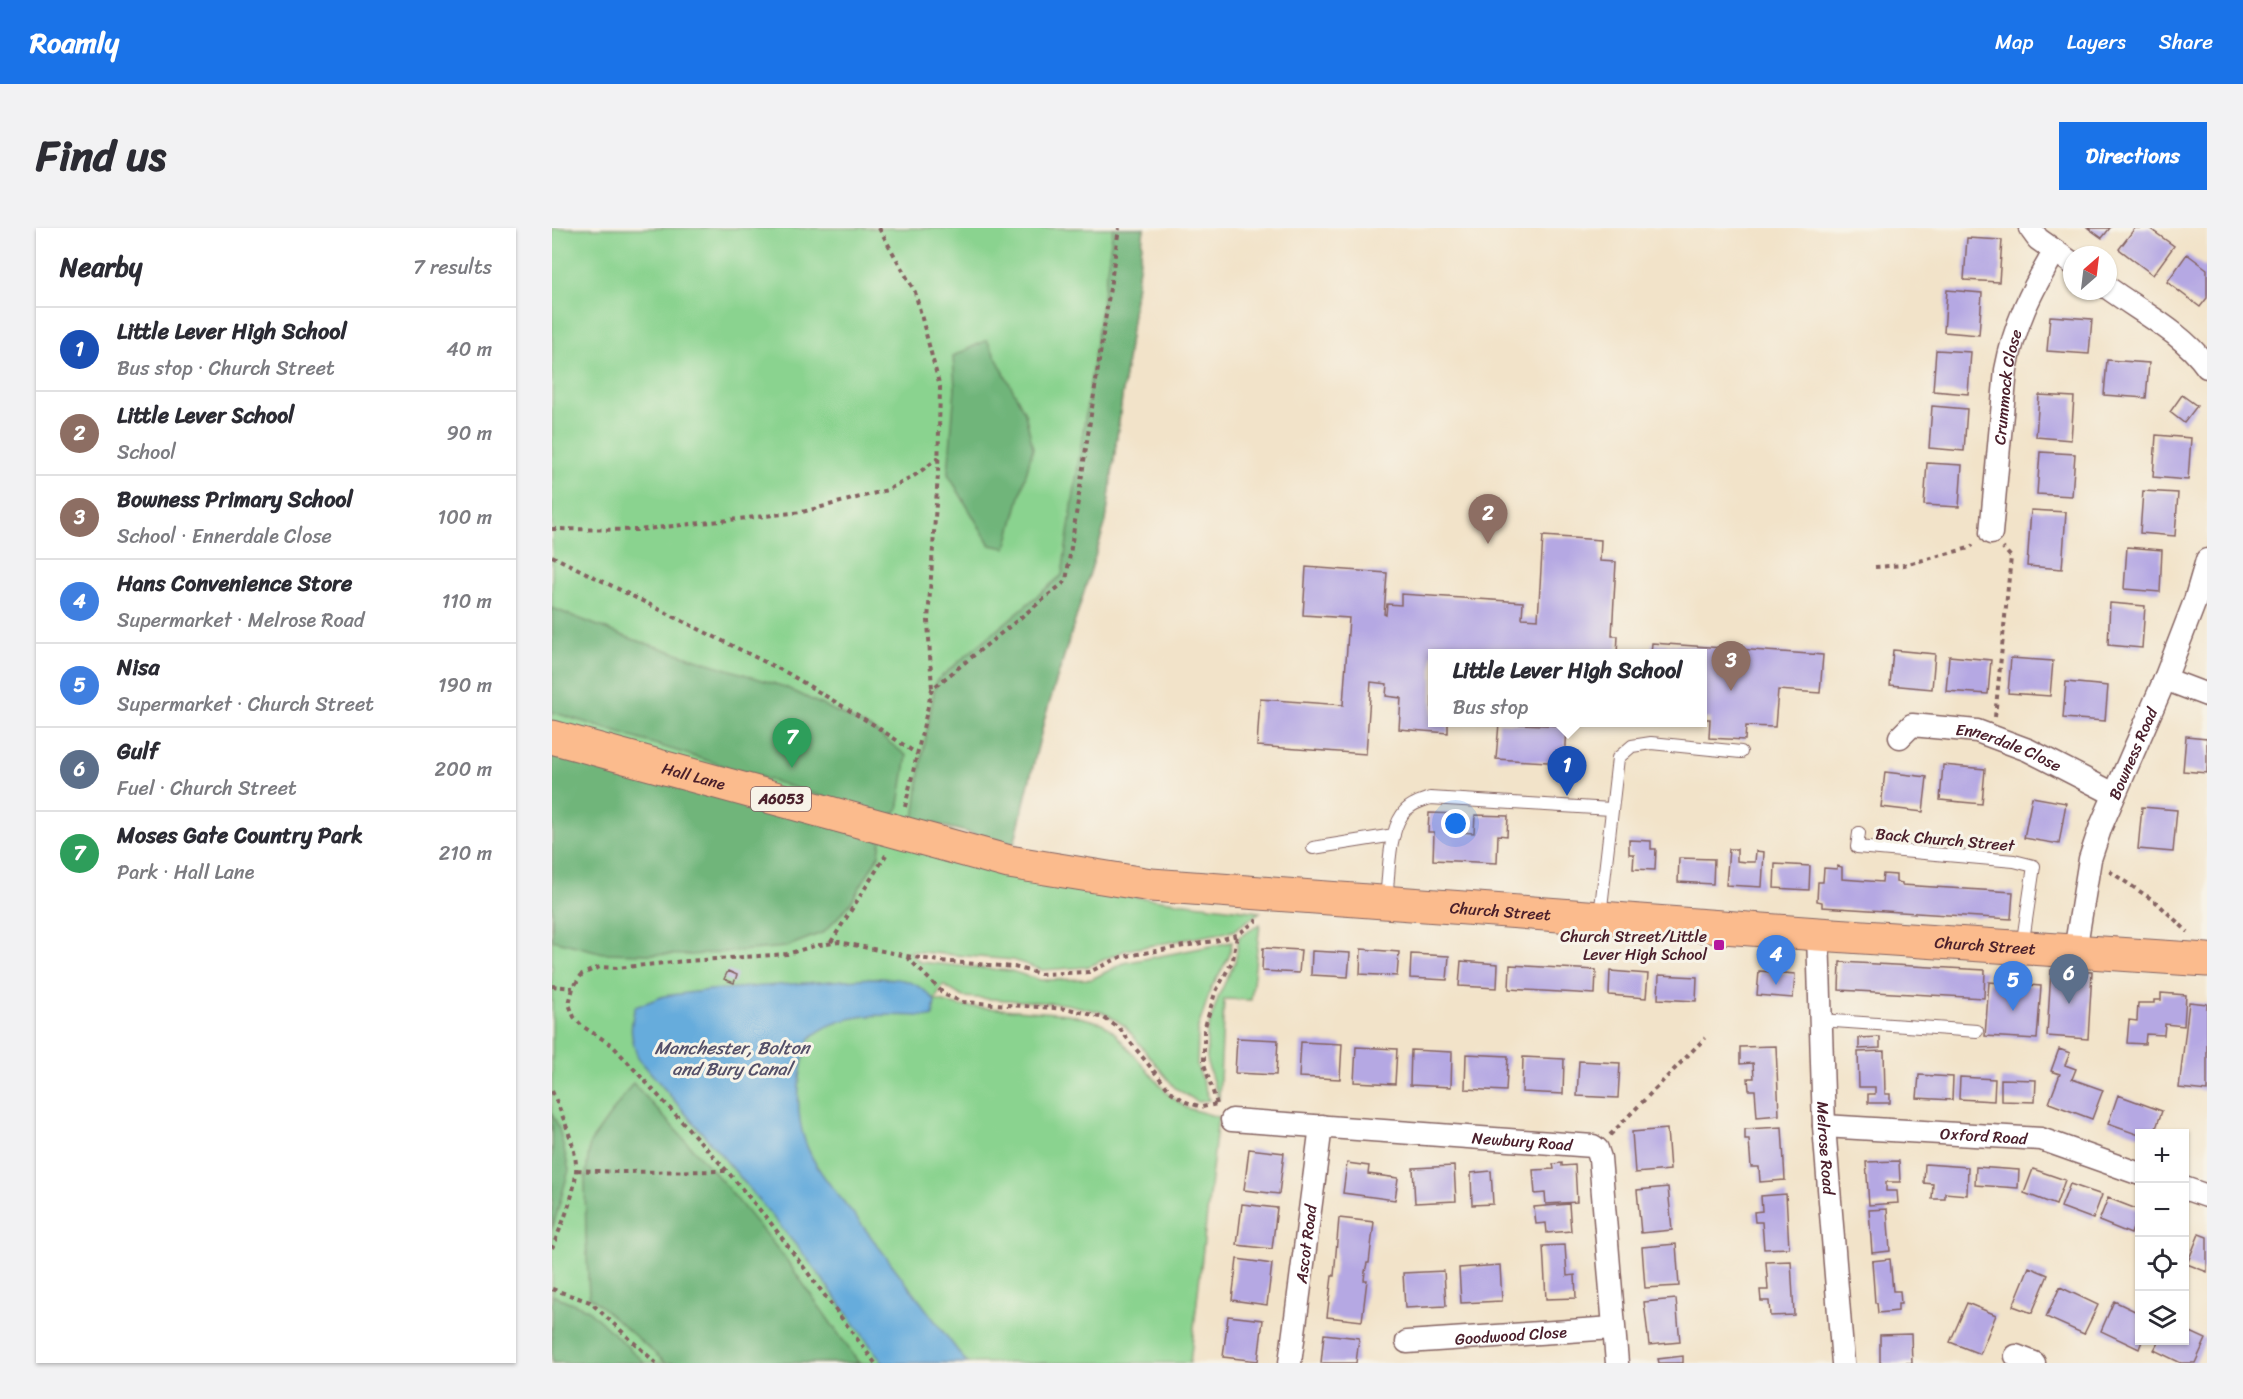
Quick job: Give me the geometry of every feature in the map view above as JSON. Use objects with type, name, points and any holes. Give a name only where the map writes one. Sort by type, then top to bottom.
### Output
[{"type":"main road","name":"Hall Lane","points":[[552,737],[1010,862]]},
{"type":"main road","name":"Church Street","points":[[1010,862],[1151,885],[1818,934],[2075,951],[2198,947]]},
{"type":"street","points":[[2030,228],[2038,239],[2063,257]]},
{"type":"street","name":"Crummock Close","points":[[1991,533],[2006,370],[2010,349],[2031,291],[2063,257]]},
{"type":"street","points":[[2117,294],[2191,348],[2207,367]]},
{"type":"street","name":"Bowness Road","points":[[2075,951],[2090,859],[2101,826],[2165,679],[2207,560]]},
{"type":"street","points":[[2165,679],[2207,694]]},
{"type":"street","name":"Ennerdale Close","points":[[1900,737],[1912,725],[1977,731],[2028,750],[2114,794]]},
{"type":"street","name":"Melrose Road","points":[[1818,934],[1824,1126],[1843,1363]]},
{"type":"street","name":"Newbury Road","points":[[1224,1112],[1321,1126],[1588,1144],[1597,1149],[1600,1158],[1617,1363]]},
{"type":"street","name":"Ascot Road","points":[[1290,1363],[1321,1126]]},
{"type":"street","name":"Oxford Road","points":[[1824,1126],[2041,1139],[2135,1173]]},
{"type":"street","points":[[2189,1190],[2207,1196]]},
{"type":"street","name":"Goodwood Close","points":[[1407,1342],[1613,1328]]},
{"type":"lane","points":[[1600,918],[1618,758],[1632,746],[1651,743],[1741,752]]},
{"type":"lane","points":[[1386,902],[1394,835],[1402,815],[1414,803],[1430,798],[1611,809]]},
{"type":"lane","name":"Back Church Street","points":[[1859,833],[1857,847],[2014,861],[2034,866],[2022,947]]},
{"type":"lane","points":[[1313,848],[1394,835]]},
{"type":"lane","points":[[1821,1020],[1977,1031]]},
{"type":"path","points":[[830,943],[857,904],[899,831],[932,689],[928,621],[939,458],[940,387],[915,292],[879,228]]},
{"type":"path","points":[[932,689],[1066,581],[1119,228]]},
{"type":"path","points":[[552,530],[637,530],[802,512],[887,490],[911,478],[939,458]]},
{"type":"path","points":[[1875,567],[1904,565],[1969,548],[1991,533],[2011,556],[1993,737]]},
{"type":"path","points":[[552,556],[789,674],[874,725],[917,754]]},
{"type":"path","points":[[2090,859],[2156,902],[2198,947]]},
{"type":"path","points":[[875,1363],[770,1222],[727,1171],[612,1045],[582,1026],[574,1017],[569,1004],[573,987],[582,974],[600,967],[617,968],[787,954],[839,942],[939,961],[1014,966],[1040,974],[1089,972],[1121,957],[1237,935],[1258,919],[1267,916],[1269,894]]},
{"type":"path","points":[[1224,1112],[1204,1064],[1204,1030],[1215,993],[1233,960],[1237,935]]},
{"type":"path","points":[[907,956],[945,995],[963,1002],[1069,1009],[1104,1018],[1119,1028],[1170,1091],[1186,1101],[1224,1112]]},
{"type":"path","points":[[552,986],[573,987]]},
{"type":"path","points":[[1597,1149],[1705,1038]]},
{"type":"path","points":[[552,1091],[569,1132],[577,1170],[563,1223],[552,1248]]},
{"type":"path","points":[[577,1170],[727,1171]]},
{"type":"path","points":[[552,1289],[590,1302],[656,1363]]},
{"type":"green space","points":[[552,228],[1144,228],[1106,521],[1045,717],[1014,844],[914,819],[1128,896],[1260,912],[1233,931],[1126,950],[1087,967],[1042,970],[1013,960],[909,951],[920,962],[1011,971],[1040,980],[1092,979],[1124,963],[1232,942],[1229,957],[1211,988],[1198,1028],[1197,1065],[1209,1100],[1198,1102],[1175,1088],[1125,1026],[1105,1013],[1066,1004],[963,997],[943,985],[935,1000],[961,1006],[1068,1014],[1102,1023],[1115,1033],[1168,1094],[1187,1108],[1218,1117],[1190,1363],[552,1363]]},
{"type":"green space","points":[[1113,228],[1144,228],[1106,521],[1045,717],[1014,844],[914,819],[922,758],[936,681],[1062,575]]},
{"type":"green space","points":[[987,340],[1025,413],[1033,448],[1006,548],[990,545],[948,474],[955,388],[953,356]]},
{"type":"green space","points":[[552,608],[632,639],[785,687],[872,729],[907,756],[898,810],[888,817],[552,712]]},
{"type":"green space","points":[[552,752],[881,840],[879,855],[850,904],[824,932],[786,947],[690,955],[603,953],[552,940]]},
{"type":"green space","points":[[1260,924],[1251,1000],[1224,999],[1219,1100],[1207,1063],[1207,1031],[1219,995],[1235,962],[1239,937]]},
{"type":"green space","points":[[633,1083],[721,1180],[785,1258],[859,1363],[666,1363],[589,1296],[585,1181],[590,1143]]},
{"type":"green space","points":[[552,1113],[559,1128],[569,1170],[552,1230]]},
{"type":"green space","points":[[552,1295],[587,1309],[645,1363],[552,1363]]},
{"type":"water","name":"Manchester, Bolton and Bury Canal","points":[[872,978],[899,979],[921,988],[935,1001],[933,1017],[885,1015],[853,1018],[838,1022],[810,1038],[800,1076],[799,1116],[802,1129],[809,1152],[821,1173],[967,1363],[883,1363],[813,1266],[638,1058],[634,1045],[631,1028],[635,1007],[664,996],[710,990]]},
{"type":"building","points":[[2088,228],[2110,228],[2102,238]]},
{"type":"building","points":[[2135,228],[2149,228],[2174,246],[2153,275],[2119,249]]},
{"type":"building","points":[[1967,238],[2002,240],[1999,282],[1964,280]]},
{"type":"building","points":[[2187,254],[2207,269],[2207,298],[2200,307],[2167,282]]},
{"type":"building","points":[[1947,290],[1982,293],[1979,335],[1944,332]]},
{"type":"building","points":[[2050,316],[2092,319],[2089,354],[2047,351]]},
{"type":"building","points":[[1936,350],[1971,352],[1968,394],[1933,391]]},
{"type":"building","points":[[2107,360],[2149,363],[2146,398],[2104,395]]},
{"type":"building","points":[[2039,395],[2074,397],[2071,440],[2036,437]]},
{"type":"building","points":[[2182,395],[2197,406],[2184,423],[2170,412]]},
{"type":"building","points":[[1932,406],[1967,409],[1964,451],[1929,448]]},
{"type":"building","points":[[2156,435],[2191,438],[2188,480],[2153,477]]},
{"type":"building","points":[[2040,452],[2075,454],[2072,496],[2037,494]]},
{"type":"building","points":[[1927,463],[1962,465],[1959,507],[1924,505]]},
{"type":"building","points":[[2143,491],[2178,493],[2175,536],[2140,533]]},
{"type":"building","points":[[2031,510],[2066,512],[2062,569],[2027,566]]},
{"type":"building","points":[[1543,536],[1601,540],[1600,561],[1616,562],[1612,636],[1618,636],[1617,649],[1428,649],[1428,727],[1448,727],[1448,733],[1399,729],[1401,698],[1386,696],[1387,684],[1371,682],[1366,754],[1257,746],[1260,699],[1343,705],[1349,618],[1303,615],[1306,567],[1387,573],[1384,614],[1386,615],[1387,604],[1401,605],[1401,594],[1523,602],[1522,618],[1538,619]]},
{"type":"building","points":[[2127,547],[2162,550],[2160,592],[2124,589]]},
{"type":"building","points":[[2110,603],[2145,606],[2142,648],[2108,645]]},
{"type":"building","points":[[1652,643],[1823,655],[1820,693],[1778,690],[1775,727],[1746,726],[1745,740],[1709,738],[1707,649],[1651,649]]},
{"type":"building","points":[[1893,650],[1935,654],[1932,689],[1890,685]]},
{"type":"building","points":[[1949,656],[1991,660],[1988,694],[1946,691]]},
{"type":"building","points":[[2011,658],[2053,661],[2050,696],[2008,693]]},
{"type":"building","points":[[2066,682],[2108,686],[2105,721],[2063,718]]},
{"type":"building","points":[[1499,727],[1567,727],[1565,763],[1496,759]]},
{"type":"building","points":[[2186,736],[2207,738],[2207,773],[2183,771]]},
{"type":"building","points":[[1943,765],[1985,769],[1982,804],[1940,800]]},
{"type":"building","points":[[1885,772],[1927,777],[1923,812],[1881,807]]},
{"type":"building","points":[[2032,797],[2066,803],[2059,844],[2024,838]]},
{"type":"building","points":[[2142,807],[2177,810],[2173,852],[2138,849]]},
{"type":"building","points":[[1429,813],[1460,814],[1459,832],[1474,833],[1475,815],[1508,816],[1507,836],[1498,835],[1497,863],[1433,860],[1434,832],[1428,832]]},
{"type":"building","points":[[1629,840],[1651,841],[1651,849],[1656,849],[1655,870],[1633,869],[1634,854],[1629,854]]},
{"type":"building","points":[[1729,849],[1737,849],[1737,861],[1746,862],[1755,862],[1756,851],[1764,852],[1762,887],[1726,885]]},
{"type":"building","points":[[1679,858],[1714,859],[1713,884],[1678,882]]},
{"type":"building","points":[[1775,864],[1810,866],[1809,890],[1774,888]]},
{"type":"building","points":[[1837,866],[1842,867],[1842,879],[1882,882],[1883,874],[1896,875],[1896,882],[1902,885],[2013,892],[2011,919],[1822,907],[1822,902],[1817,901],[1818,882],[1823,882],[1824,868],[1837,869]]},
{"type":"building","points":[[1263,948],[1301,950],[1299,973],[1262,971]]},
{"type":"building","points":[[1361,949],[1399,952],[1397,976],[1360,974]]},
{"type":"building","points":[[1312,951],[1350,953],[1348,977],[1311,975]]},
{"type":"building","points":[[1411,954],[1449,956],[1447,980],[1410,978]]},
{"type":"building","points":[[1461,961],[1498,964],[1497,988],[1459,986]]},
{"type":"building","points":[[1840,962],[1985,970],[1984,998],[1839,990]]},
{"type":"building","points":[[1510,965],[1596,970],[1595,994],[1509,989]]},
{"type":"building","points":[[2051,970],[2092,972],[2088,1039],[2047,1036]]},
{"type":"building","points":[[728,971],[737,975],[734,983],[724,979]]},
{"type":"building","points":[[1610,971],[1648,974],[1646,998],[1609,995]]},
{"type":"building","points":[[1759,971],[1795,974],[1793,998],[1757,995]]},
{"type":"building","points":[[1659,975],[1697,977],[1696,1001],[1658,999]]},
{"type":"building","points":[[1989,982],[2041,986],[2037,1039],[1985,1036]]},
{"type":"building","points":[[2161,993],[2186,995],[2184,1026],[2165,1024],[2164,1035],[2146,1034],[2145,1044],[2127,1043],[2129,1020],[2137,1021],[2138,1003],[2154,1003],[2154,1000],[2161,1000]]},
{"type":"building","points":[[2189,1002],[2207,1004],[2207,1091],[2179,1088]]},
{"type":"building","points":[[1880,1037],[1880,1048],[1859,1049],[1859,1038]]},
{"type":"building","points":[[1237,1038],[1278,1040],[1276,1075],[1235,1073]]},
{"type":"building","points":[[1301,1042],[1342,1044],[1340,1079],[1299,1077]]},
{"type":"building","points":[[1776,1046],[1779,1115],[1757,1117],[1755,1090],[1749,1090],[1748,1078],[1754,1078],[1753,1063],[1740,1064],[1740,1047]]},
{"type":"building","points":[[1356,1047],[1397,1049],[1395,1084],[1354,1082]]},
{"type":"building","points":[[2059,1049],[2070,1053],[2065,1065],[2076,1069],[2072,1079],[2103,1090],[2092,1119],[2049,1103],[2060,1074],[2051,1071]]},
{"type":"building","points":[[1411,1050],[1452,1052],[1451,1087],[1410,1085]]},
{"type":"building","points":[[1884,1051],[1885,1094],[1890,1094],[1890,1103],[1868,1103],[1868,1094],[1875,1094],[1875,1087],[1859,1087],[1858,1052]]},
{"type":"building","points":[[1466,1054],[1508,1056],[1506,1091],[1465,1089]]},
{"type":"building","points":[[1523,1057],[1564,1059],[1563,1094],[1522,1092]]},
{"type":"building","points":[[1579,1061],[1620,1063],[1618,1098],[1577,1096]]},
{"type":"building","points":[[1919,1075],[1953,1077],[1952,1100],[1917,1098]]},
{"type":"building","points":[[1960,1077],[1995,1079],[1994,1101],[1959,1099]]},
{"type":"building","points":[[2001,1079],[2036,1080],[2035,1102],[2001,1101]]},
{"type":"building","points":[[2118,1095],[2162,1111],[2156,1129],[2135,1129],[2135,1134],[2108,1124]]},
{"type":"building","points":[[1782,1127],[1785,1180],[1760,1182],[1759,1167],[1751,1167],[1749,1140],[1745,1140],[1745,1129]]},
{"type":"building","points":[[1667,1129],[1670,1170],[1635,1173],[1632,1132]]},
{"type":"building","points":[[1249,1149],[1284,1153],[1279,1194],[1244,1190]]},
{"type":"building","points":[[1899,1161],[1900,1182],[1886,1182],[1886,1191],[1897,1191],[1898,1203],[1869,1205],[1866,1162]]},
{"type":"building","points":[[1347,1163],[1369,1166],[1368,1174],[1398,1178],[1395,1200],[1343,1193]]},
{"type":"building","points":[[1562,1163],[1562,1166],[1575,1165],[1577,1202],[1546,1204],[1545,1193],[1535,1194],[1533,1170],[1554,1169],[1553,1164]]},
{"type":"building","points":[[1925,1164],[1968,1167],[1967,1195],[1945,1193],[1945,1199],[1932,1199],[1933,1184],[1924,1183]]},
{"type":"building","points":[[1454,1166],[1456,1201],[1415,1203],[1413,1168]]},
{"type":"building","points":[[1976,1167],[2019,1170],[2018,1188],[1975,1185]]},
{"type":"building","points":[[2033,1169],[2065,1180],[2056,1205],[2024,1193]]},
{"type":"building","points":[[1491,1171],[1493,1204],[1472,1205],[1471,1173]]},
{"type":"building","points":[[2070,1184],[2102,1195],[2093,1219],[2061,1207]]},
{"type":"building","points":[[1668,1187],[1672,1230],[1641,1233],[1637,1190]]},
{"type":"building","points":[[1786,1194],[1789,1248],[1764,1249],[1762,1222],[1755,1222],[1754,1212],[1762,1211],[1761,1196]]},
{"type":"building","points":[[2108,1198],[2135,1208],[2135,1222],[2131,1234],[2099,1221]]},
{"type":"building","points":[[1242,1204],[1277,1208],[1272,1249],[1237,1245]]},
{"type":"building","points":[[1569,1204],[1571,1231],[1547,1233],[1546,1223],[1536,1224],[1534,1207]]},
{"type":"building","points":[[1887,1209],[1890,1251],[1872,1253],[1869,1210]]},
{"type":"building","points":[[1339,1218],[1374,1222],[1369,1263],[1367,1263],[1364,1280],[1367,1280],[1362,1321],[1327,1317],[1332,1276],[1334,1276]]},
{"type":"building","points":[[2199,1234],[2207,1237],[2207,1272],[2189,1265]]},
{"type":"building","points":[[1676,1244],[1679,1286],[1645,1288],[1642,1247]]},
{"type":"building","points":[[1565,1245],[1567,1276],[1575,1275],[1576,1298],[1546,1299],[1543,1246]]},
{"type":"building","points":[[1237,1259],[1272,1264],[1267,1305],[1232,1300]]},
{"type":"building","points":[[1890,1259],[1893,1291],[1900,1291],[1901,1304],[1898,1304],[1898,1311],[1878,1313],[1877,1303],[1875,1303],[1872,1261]]},
{"type":"building","points":[[1791,1261],[1794,1315],[1770,1316],[1769,1301],[1761,1301],[1760,1290],[1768,1290],[1766,1262]]},
{"type":"building","points":[[1500,1265],[1502,1301],[1461,1303],[1459,1268]]},
{"type":"building","points":[[2029,1267],[2048,1275],[2032,1313],[2013,1306]]},
{"type":"building","points":[[1444,1271],[1446,1306],[1405,1308],[1403,1273]]},
{"type":"building","points":[[2060,1287],[2098,1305],[2084,1334],[2046,1317]]},
{"type":"building","points":[[1676,1299],[1680,1342],[1649,1345],[1644,1302]]},
{"type":"building","points":[[2114,1301],[2135,1311],[2135,1345],[2140,1345],[2139,1349],[2101,1331]]},
{"type":"building","points":[[1967,1303],[1996,1315],[1980,1354],[1950,1342]]},
{"type":"building","points":[[1228,1316],[1263,1320],[1258,1361],[1223,1357]]},
{"type":"building","points":[[2189,1331],[2206,1339],[2195,1363],[2181,1363],[2154,1350],[2157,1345],[2189,1345]]},
{"type":"building","points":[[1324,1334],[1359,1338],[1356,1363],[1321,1363]]},
{"type":"building","points":[[1911,1334],[1912,1363],[1880,1363],[1880,1335]]},
{"type":"building","points":[[1683,1356],[1683,1363],[1659,1363],[1658,1359]]},
{"type":"place","name":"Little Lever School","points":[[1488,544]]},
{"type":"place","name":"Bowness Primary School","points":[[1731,691]]},
{"type":"place","name":"Moses Gate Country Park","points":[[792,768]]},
{"type":"place","name":"Little Lever High School","points":[[1567,796]]},
{"type":"place","name":"Church Street/Little Lever High School","points":[[1719,945]]},
{"type":"place","name":"Hans Convenience Store","points":[[1776,985]]},
{"type":"place","name":"Gulf","points":[[2069,1004]]},
{"type":"place","name":"Nisa","points":[[2013,1011]]}]
